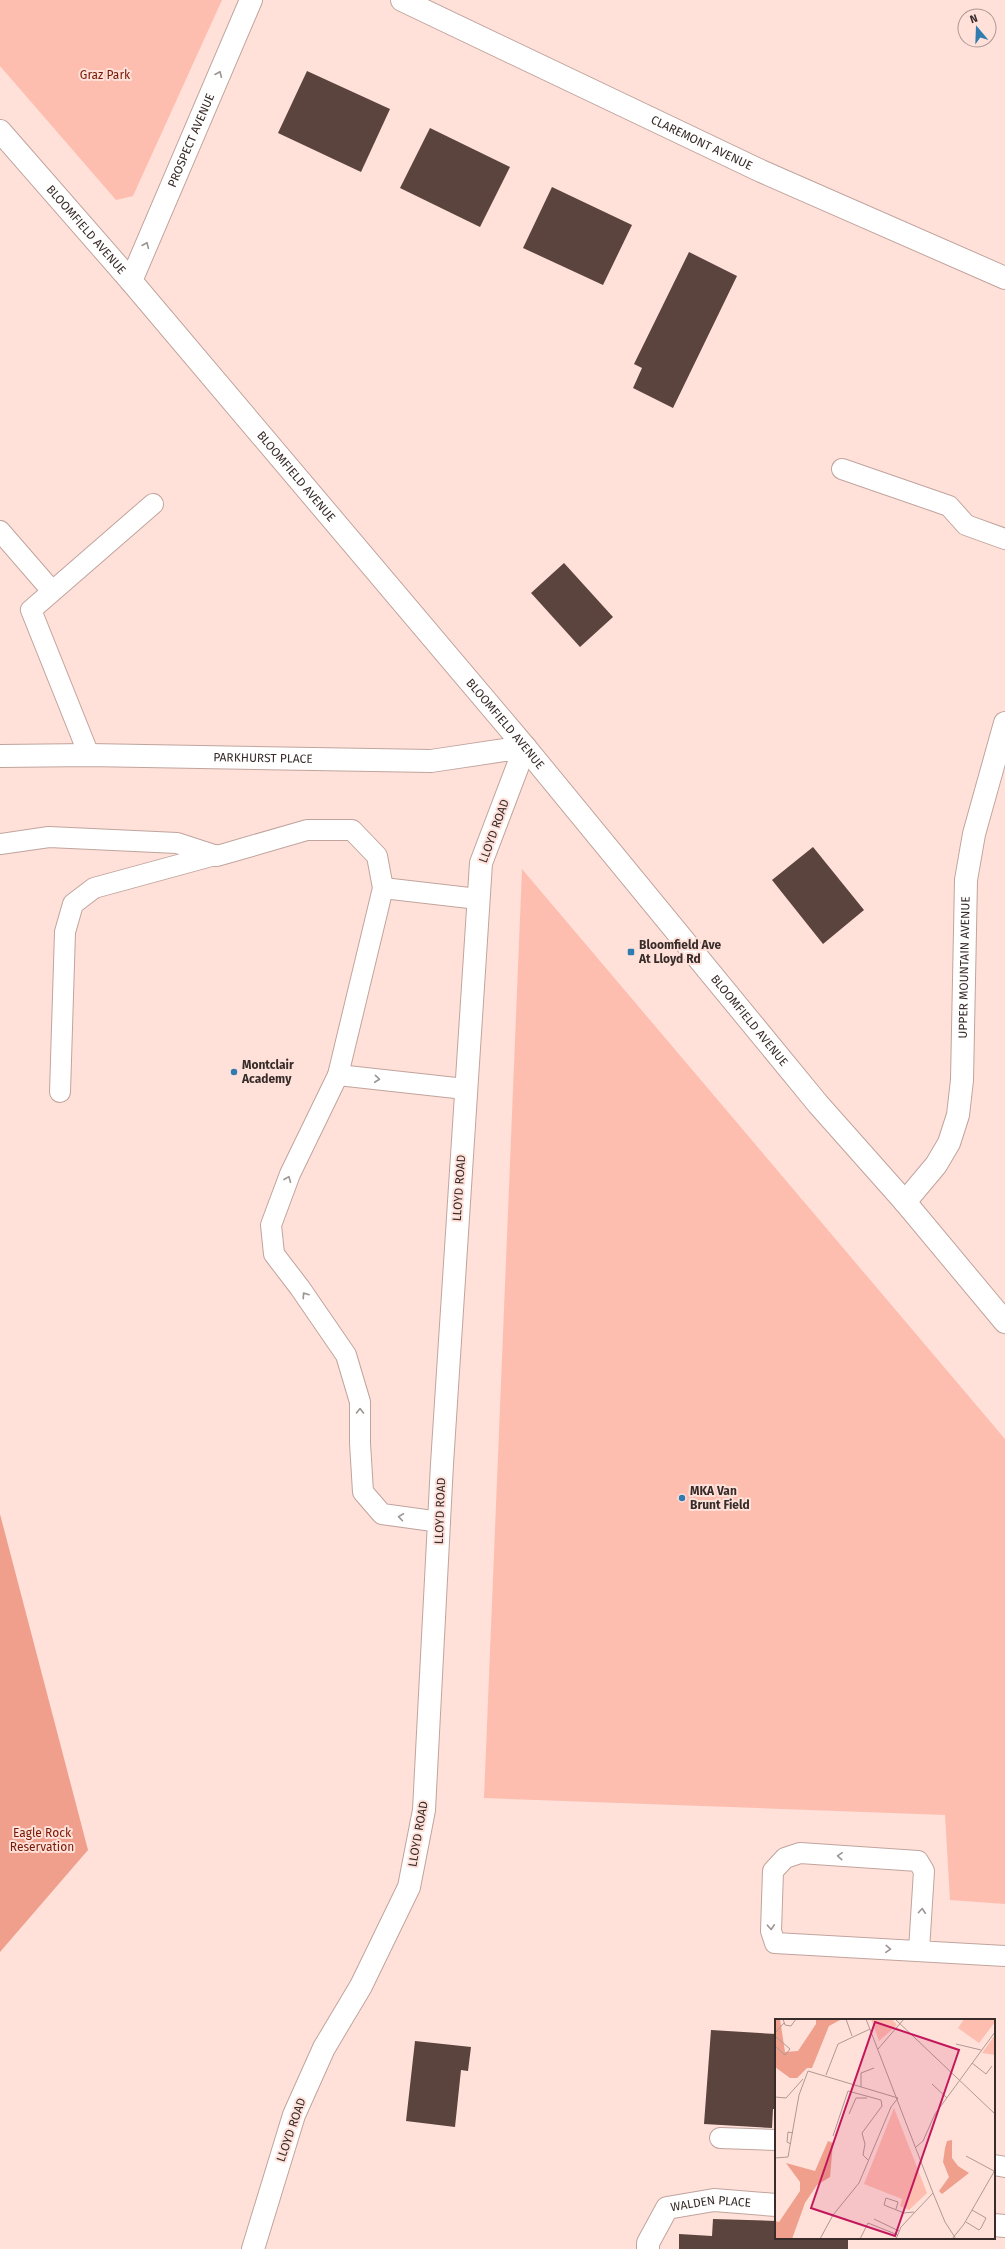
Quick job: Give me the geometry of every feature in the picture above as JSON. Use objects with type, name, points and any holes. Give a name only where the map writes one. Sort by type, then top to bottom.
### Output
[{"type":"street","name":"PROSPECT AVENUE","points":[[131,281],[251,0]]},
{"type":"street","name":"CLAREMONT AVENUE","points":[[402,0],[760,171],[1005,278]]},
{"type":"street","name":"BLOOMFIELD AVENUE","points":[[0,131],[131,281],[525,747],[818,1104],[906,1202],[1005,1322]]},
{"type":"street","name":"UPPER MOUNTAIN AVENUE","points":[[906,1202],[949,1143],[958,1115],[962,1080],[966,880],[974,834],[1005,723]]},
{"type":"street","name":"PARKHURST PLACE","points":[[0,756],[90,754],[431,761],[525,747]]},
{"type":"street","name":"LLOYD ROAD","points":[[253,2249],[294,2115],[324,2048],[361,1986],[408,1887],[424,1810],[465,1089],[481,863],[525,747]]},
{"type":"street","name":"WALDEN PLACE","points":[[648,2249],[648,2243],[667,2208],[714,2200],[775,2205]]},
{"type":"street","points":[[995,2225],[1005,2226]]},
{"type":"lane","points":[[842,469],[949,506],[966,525],[1005,539]]},
{"type":"lane","points":[[90,754],[31,610],[153,504]]},
{"type":"lane","points":[[0,531],[52,591]]},
{"type":"lane","points":[[60,1092],[66,932],[73,904],[94,888],[215,855],[217,856],[307,830],[352,830],[377,856],[383,888],[338,1075],[290,1174],[271,1225],[274,1254],[300,1288],[346,1355],[360,1402],[360,1443],[363,1492],[382,1514],[440,1522]]},
{"type":"lane","points":[[0,844],[49,837],[176,843],[215,855]]},
{"type":"lane","points":[[383,888],[478,899]]},
{"type":"lane","points":[[338,1075],[465,1089]]},
{"type":"lane","points":[[919,1950],[924,1871],[918,1861],[800,1853],[785,1858],[773,1871],[771,1930],[775,1943],[1005,1956]]},
{"type":"lane","points":[[720,2138],[775,2140]]},
{"type":"lane","points":[[995,2165],[1005,2167]]},
{"type":"green space","name":"Graz Park","points":[[0,0],[222,0],[133,196],[116,200],[0,66]]},
{"type":"green space","points":[[522,869],[1005,1439],[1005,1904],[950,1900],[945,1815],[484,1798]]},
{"type":"green space","name":"Eagle Rock Reservation","points":[[0,1514],[88,1850],[0,1952]]},
{"type":"building","points":[[307,71],[390,109],[361,172],[278,133]]},
{"type":"building","points":[[430,128],[510,167],[480,227],[400,188]]},
{"type":"building","points":[[552,187],[632,225],[603,285],[523,248]]},
{"type":"building","points":[[689,252],[737,276],[673,408],[633,388],[642,368],[634,364]]},
{"type":"building","points":[[564,563],[613,617],[580,647],[531,593]]},
{"type":"building","points":[[813,847],[864,910],[823,944],[772,880]]},
{"type":"building","points":[[711,2030],[775,2034],[775,2109],[773,2109],[772,2128],[704,2124]]},
{"type":"building","points":[[415,2041],[471,2047],[468,2071],[461,2070],[455,2127],[406,2121]]},
{"type":"building","points":[[713,2219],[775,2221],[775,2239],[848,2239],[848,2249],[679,2249],[679,2234],[712,2236]]},
{"type":"place","name":"Bloomfield Ave At Lloyd Rd","points":[[631,952]]},
{"type":"place","name":"Montclair Academy","points":[[234,1072]]},
{"type":"place","name":"MKA Van Brunt Field","points":[[682,1498]]}]
